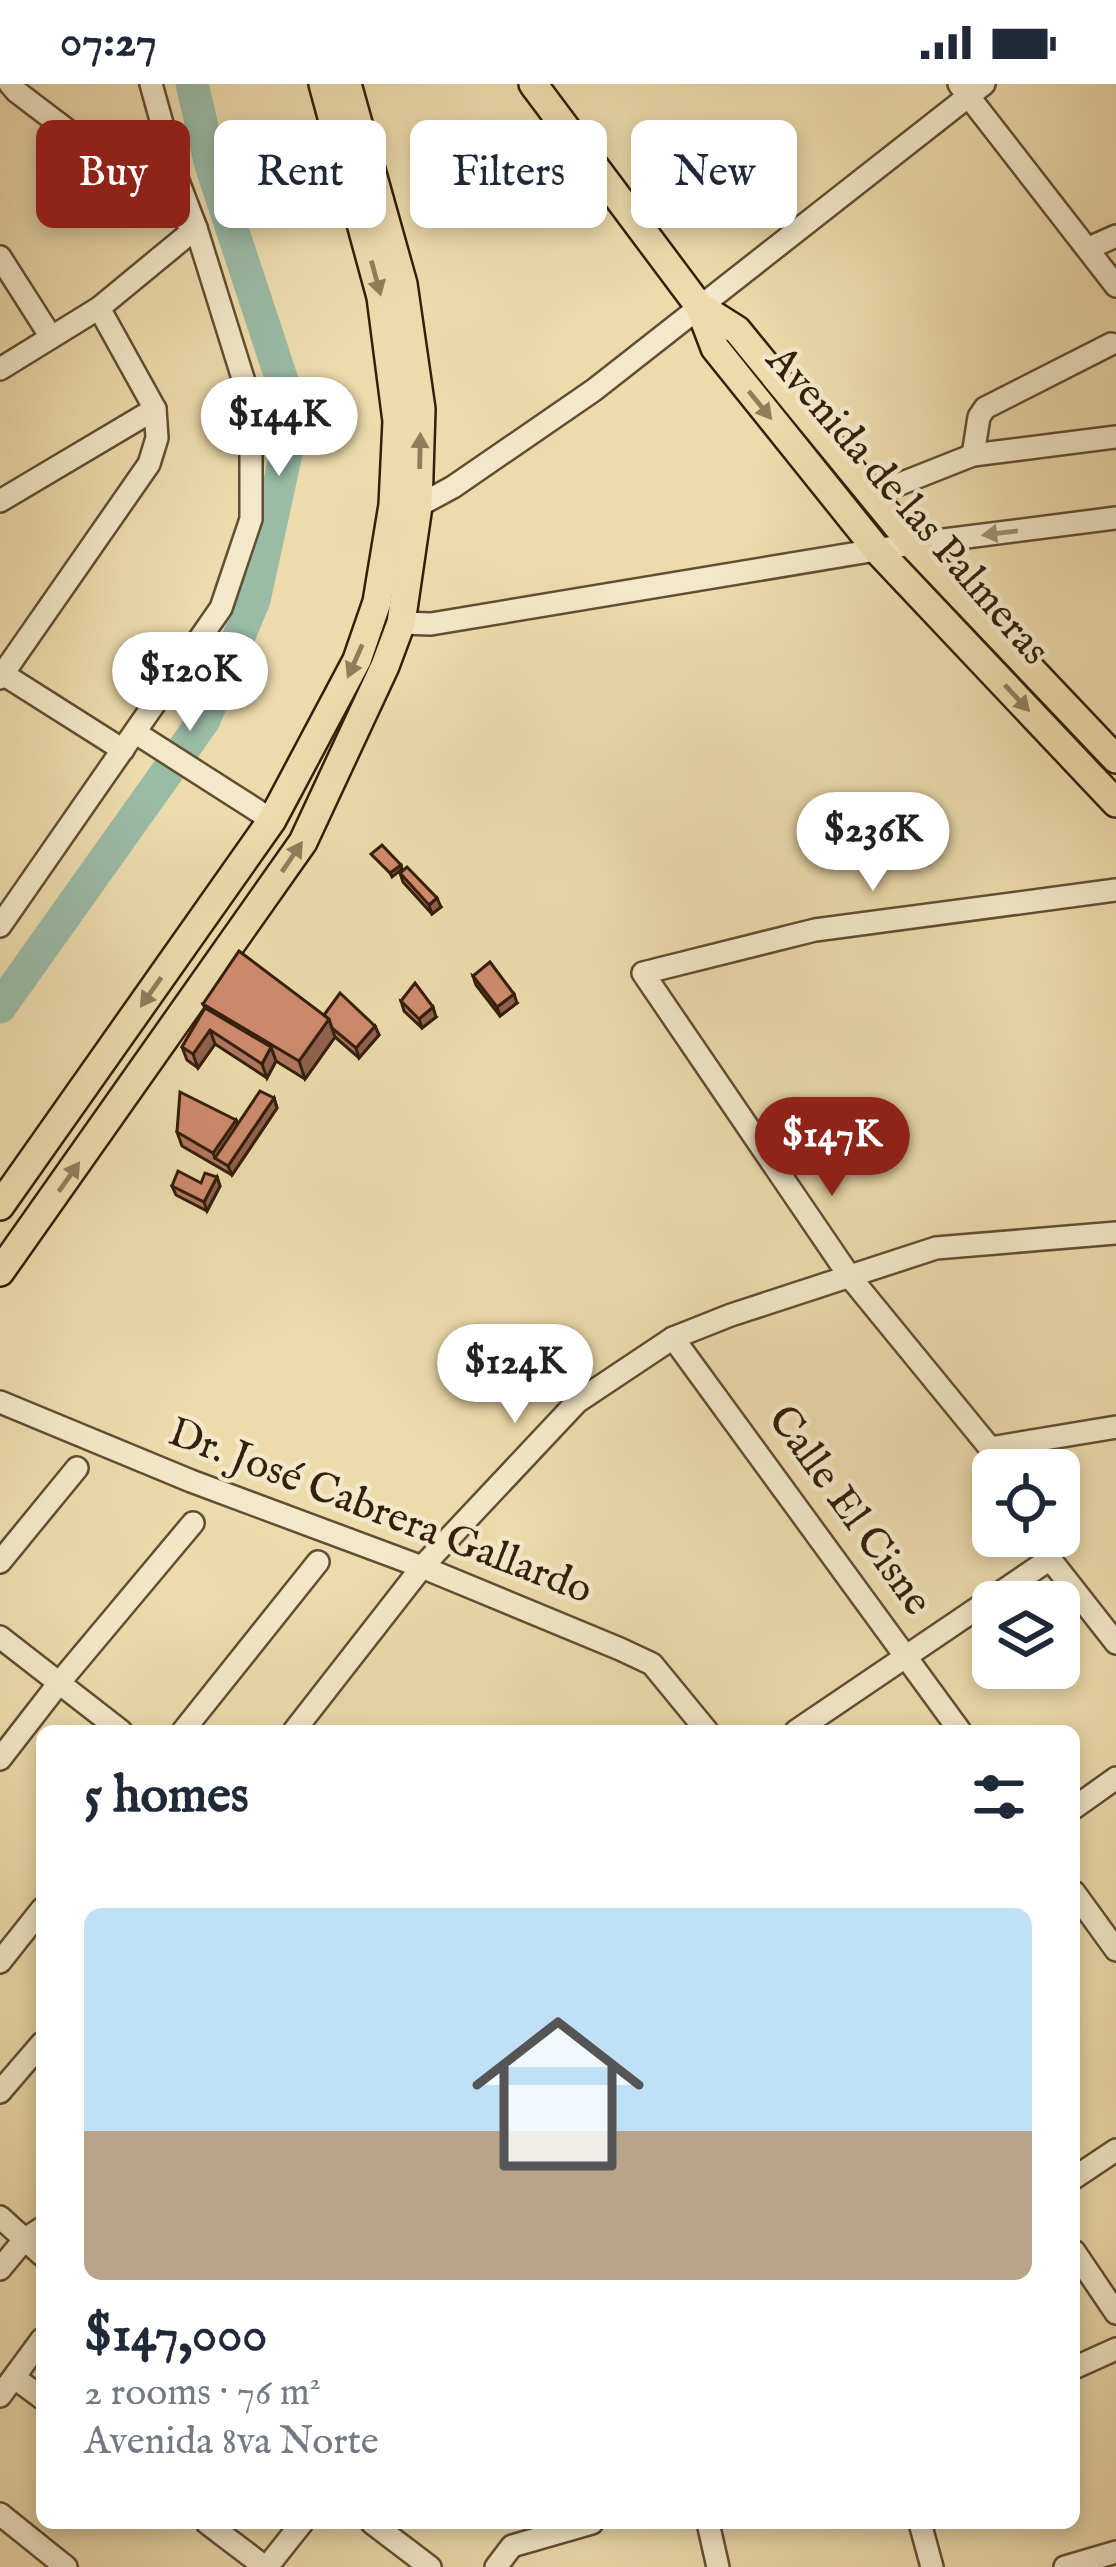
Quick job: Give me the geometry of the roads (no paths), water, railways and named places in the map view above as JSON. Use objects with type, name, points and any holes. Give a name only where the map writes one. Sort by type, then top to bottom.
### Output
[{"type":"main road","points":[[323,84],[338,120]]},
{"type":"main road","points":[[347,84],[353,120]]},
{"type":"main road","name":"Avenida de las Palmeras","points":[[533,84],[699,306],[715,348],[878,551],[1116,803]]},
{"type":"main road","points":[[0,1272],[303,842],[386,666],[400,623],[406,506],[421,409],[404,284],[382,228]]},
{"type":"main road","name":"Avenida de las Palmeras","points":[[699,306],[737,331],[912,544],[1116,760]]},
{"type":"main road","points":[[0,1206],[272,820],[357,660],[406,506]]},
{"type":"street","points":[[10,84],[196,228]]},
{"type":"street","points":[[0,926],[136,742],[221,608],[250,519],[251,404],[151,84]]},
{"type":"street","points":[[406,506],[453,487],[594,390],[970,88],[1116,286]]},
{"type":"street","points":[[0,369],[99,308],[196,228]]},
{"type":"street","points":[[1089,248],[1116,236]]},
{"type":"street","points":[[0,256],[52,338]]},
{"type":"street","points":[[99,308],[155,409],[157,438],[149,464],[1,675],[201,774],[272,820]]},
{"type":"street","points":[[973,455],[985,408],[1111,344]]},
{"type":"street","points":[[0,501],[155,409]]},
{"type":"street","points":[[872,496],[973,455],[1116,437]]},
{"type":"street","points":[[400,623],[430,624],[912,544],[1116,518]]},
{"type":"street","points":[[1116,890],[815,930],[643,973],[850,1277],[989,1448],[1116,1427]]},
{"type":"street","points":[[299,1725],[422,1567],[577,1402],[673,1338],[936,1248],[1116,1234]]},
{"type":"street","name":"Calle El Cisne","points":[[673,1338],[956,1725]]},
{"type":"street","name":"Dr. José Cabrera Gallardo","points":[[0,1402],[191,1481],[422,1567],[652,1664],[701,1725]]},
{"type":"street","points":[[0,1562],[77,1468]]},
{"type":"street","points":[[0,1759],[194,1523]]},
{"type":"street","points":[[805,1725],[1050,1559],[1116,1643]]},
{"type":"street","points":[[189,1725],[318,1562]]},
{"type":"street","points":[[0,1637],[113,1725]]},
{"type":"street","points":[[1080,1804],[1116,1778]]},
{"type":"street","points":[[1080,1900],[1116,1950]]},
{"type":"street","points":[[0,1962],[36,1917]]},
{"type":"street","points":[[0,2092],[36,2050]]},
{"type":"street","points":[[1080,2174],[1116,2150]]},
{"type":"street","points":[[0,2217],[36,2241],[0,2269]]},
{"type":"street","points":[[1080,2260],[1116,2313]]},
{"type":"street","points":[[0,2396],[36,2348]]},
{"type":"street","points":[[1080,2365],[1116,2349]]},
{"type":"street","points":[[15,2378],[36,2394]]},
{"type":"street","points":[[0,2513],[66,2567]]},
{"type":"street","points":[[215,2529],[266,2567],[297,2529]]},
{"type":"street","points":[[380,2529],[430,2567]]},
{"type":"street","points":[[496,2567],[512,2546],[571,2529]]},
{"type":"street","points":[[709,2529],[718,2567]]},
{"type":"street","points":[[922,2529],[932,2567]]},
{"type":"street","points":[[1065,2567],[1116,2552]]},
{"type":"waterway","points":[[0,1007],[204,720],[254,600],[294,417],[211,165],[192,84]]}]
